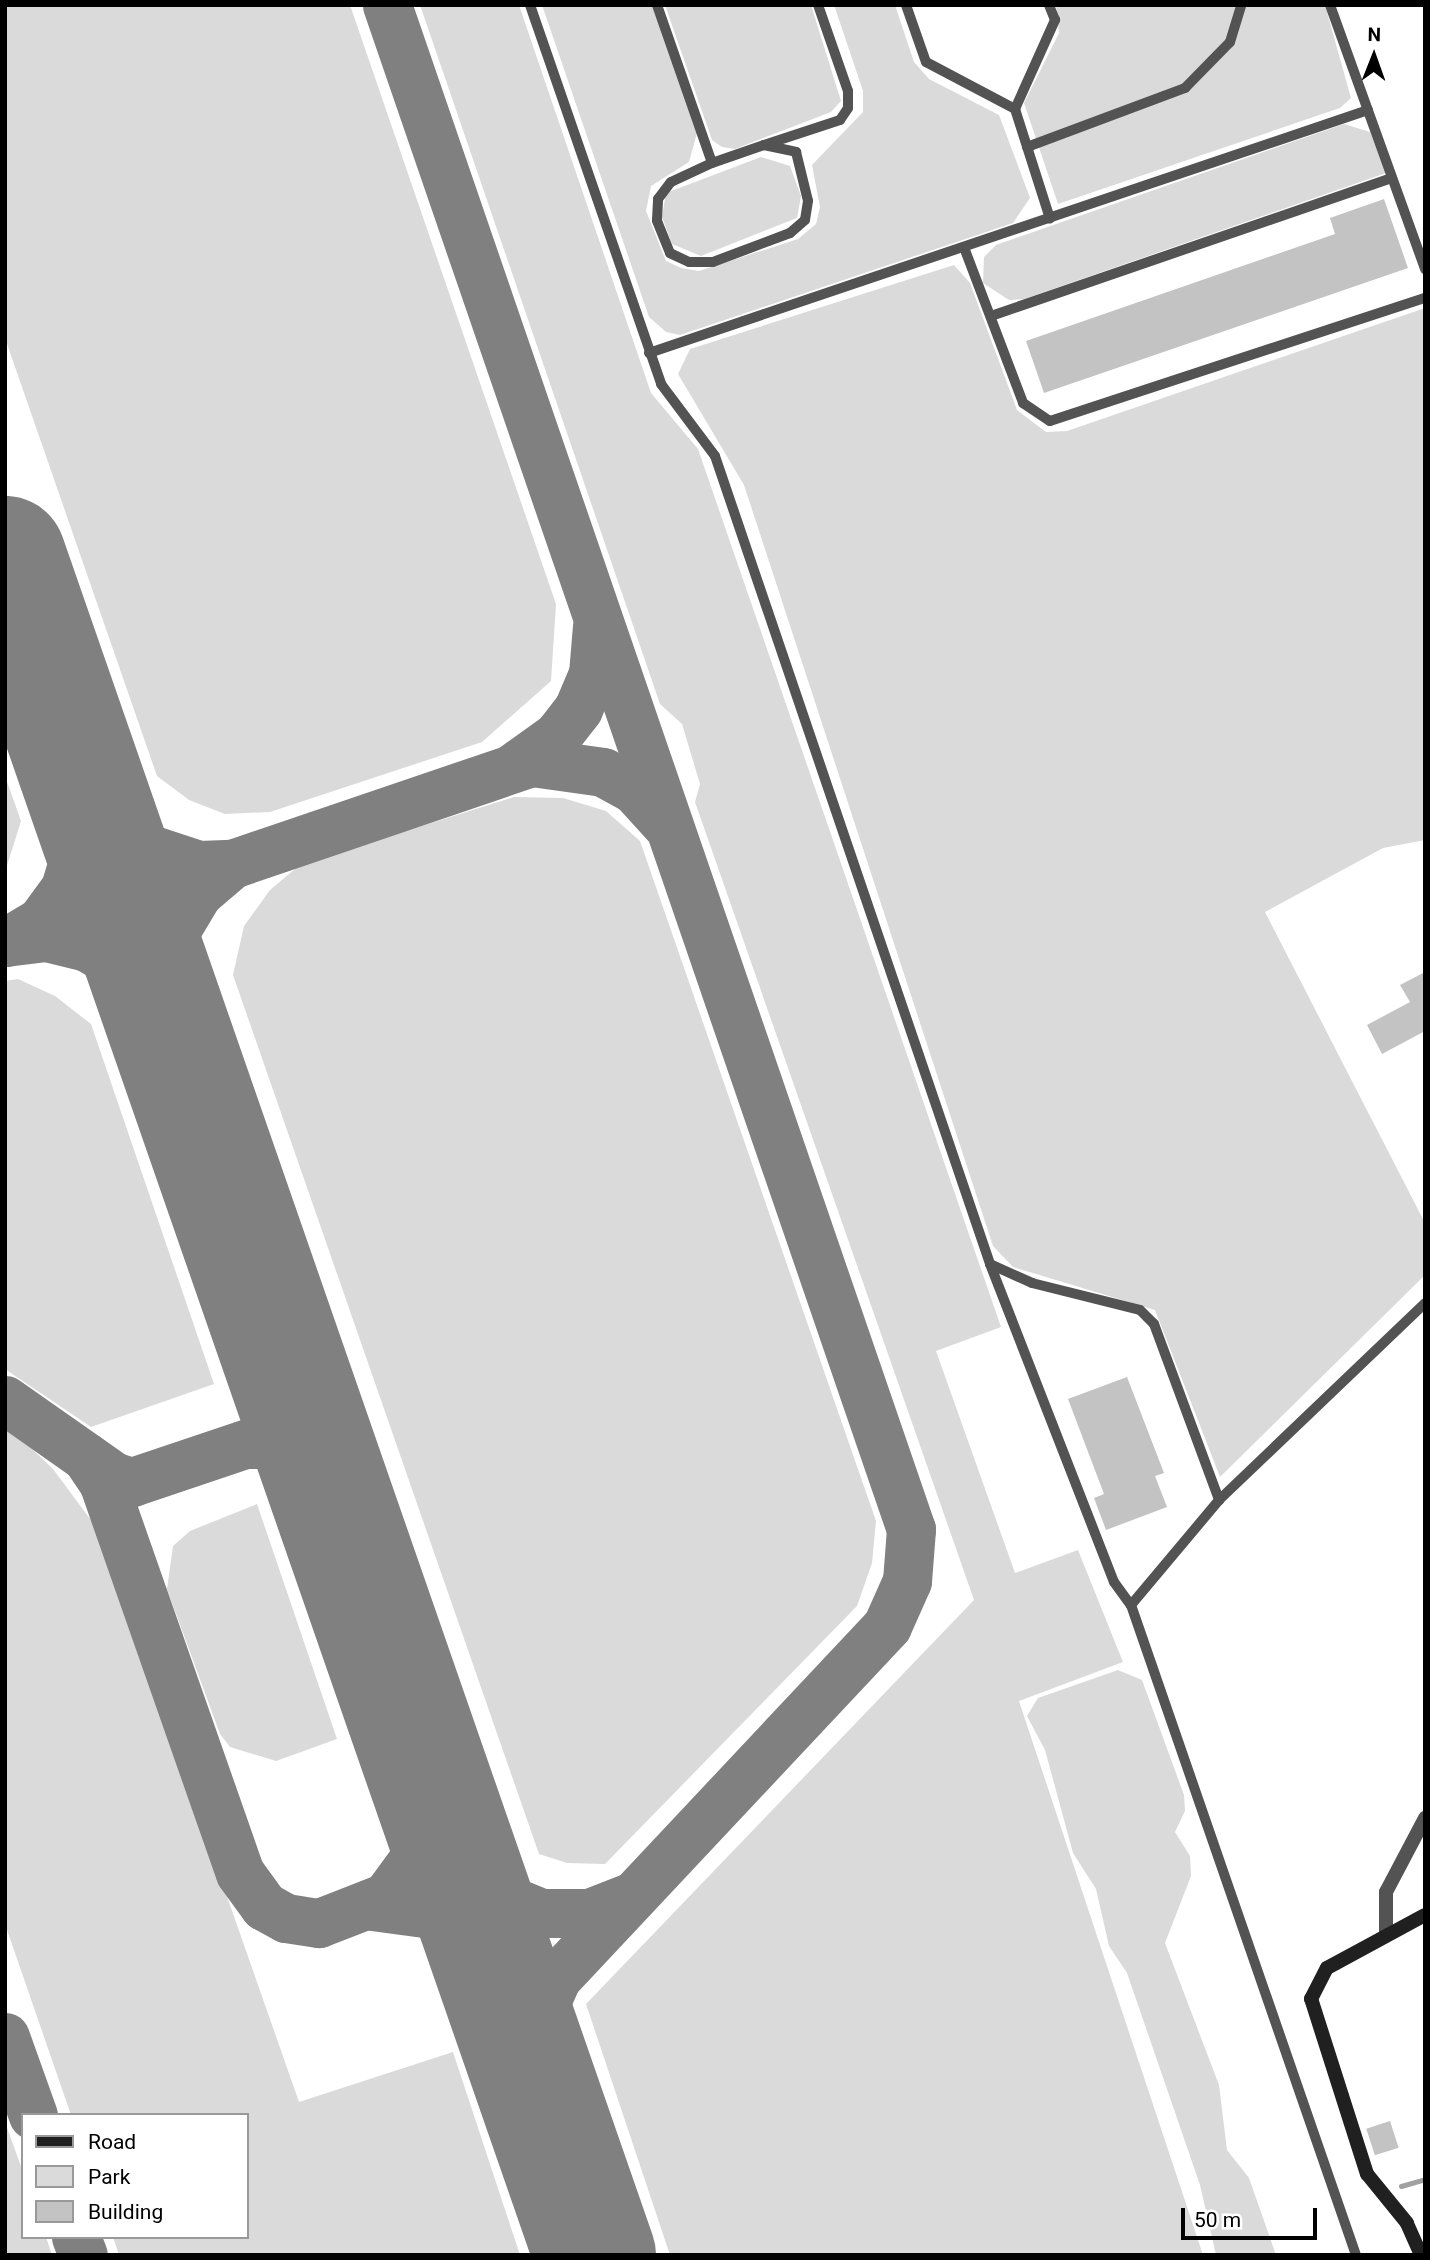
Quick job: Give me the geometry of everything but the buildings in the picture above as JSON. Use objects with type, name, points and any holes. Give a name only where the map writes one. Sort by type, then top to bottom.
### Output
[{"type":"street","points":[[1386,1932],[1386,1892],[1425,1818]]},
{"type":"street","points":[[1421,2255],[1407,2223],[1367,2174],[1312,2010],[1313,1987],[1327,1968],[1386,1932],[1425,1914]]},
{"type":"lane","points":[[530,5],[661,384],[715,456],[990,1264],[1114,1582],[1131,1605],[1356,2255]]},
{"type":"lane","points":[[657,5],[712,163]]},
{"type":"lane","points":[[764,145],[796,152],[808,201],[805,219],[790,233],[713,262],[689,262],[670,254],[657,220],[659,199],[671,182],[712,163],[764,145],[840,120],[848,108],[848,91],[818,5]]},
{"type":"lane","points":[[906,5],[926,62],[1015,109]]},
{"type":"lane","points":[[1049,5],[1055,20],[1015,109],[1050,219]]},
{"type":"lane","points":[[1027,147],[1185,88],[1230,42],[1241,5]]},
{"type":"lane","points":[[1330,5],[1425,269]]},
{"type":"lane","points":[[649,353],[965,250],[1368,110]]},
{"type":"lane","points":[[990,316],[1391,178]]},
{"type":"lane","points":[[965,250],[1023,403],[1050,421],[1425,298]]},
{"type":"lane","points":[[990,1264],[1032,1283],[1140,1310],[1154,1324],[1219,1500]]},
{"type":"lane","points":[[1131,1605],[1219,1500],[1425,1303]]},
{"type":"green space","points":[[5,5],[350,5],[556,604],[551,681],[482,742],[270,812],[225,814],[189,800],[157,776],[5,338]]},
{"type":"green space","points":[[420,5],[519,5],[651,393],[698,449],[1001,1327],[936,1351],[1015,1573],[1078,1550],[1123,1662],[1019,1701],[1203,2255],[670,2255],[586,2004],[974,1600],[695,802],[700,784],[682,724],[660,704]]},
{"type":"green space","points":[[542,5],[653,5],[697,133],[689,162],[651,186],[646,211],[666,261],[681,268],[699,271],[798,239],[816,224],[820,207],[812,165],[863,112],[863,91],[834,5],[895,5],[914,62],[929,79],[999,115],[1030,198],[1013,223],[680,335],[666,332],[649,317]]},
{"type":"green space","points":[[665,5],[811,5],[841,101],[831,112],[735,149],[722,147],[712,140]]},
{"type":"green space","points":[[1056,5],[1325,5],[1351,98],[1340,108],[1058,204],[1024,103],[1059,33]]},
{"type":"green space","points":[[1344,124],[1370,132],[1386,173],[1024,299],[1009,300],[983,283],[984,257],[996,245]]},
{"type":"green space","points":[[761,157],[790,166],[801,196],[797,218],[701,256],[672,244],[662,217],[666,193]]},
{"type":"green space","points":[[954,265],[970,283],[1017,410],[1046,432],[1067,431],[1425,308],[1425,840],[1383,848],[1265,912],[1425,1223],[1425,1275],[1220,1477],[1155,1310],[1013,1267],[993,1246],[744,485],[678,374],[690,349]]},
{"type":"green space","points":[[5,776],[21,821],[5,872]]},
{"type":"green space","points":[[514,797],[563,798],[606,811],[640,841],[876,1521],[872,1563],[857,1606],[605,1864],[567,1863],[539,1854],[233,975],[244,926],[270,890],[301,864]]},
{"type":"green space","points":[[18,979],[55,996],[91,1024],[214,1384],[91,1427],[5,1369],[5,981]]},
{"type":"green space","points":[[5,1423],[53,1469],[99,1531],[299,2102],[453,2052],[520,2255],[119,2255],[114,2239],[248,2239],[248,2113],[70,2113],[5,1924]]},
{"type":"green space","points":[[257,1504],[337,1739],[276,1761],[230,1747],[220,1734],[167,1589],[173,1546],[190,1531]]},
{"type":"green space","points":[[1118,1670],[1142,1680],[1184,1795],[1185,1811],[1175,1832],[1190,1856],[1191,1876],[1165,1943],[1219,2085],[1227,2150],[1249,2178],[1276,2255],[1216,2255],[1200,2185],[1127,1973],[1109,1946],[1096,1889],[1073,1853],[1045,1750],[1027,1716],[1038,1698]]},
{"type":"green space","points":[[5,2122],[21,2166],[21,2239],[47,2239],[52,2255],[5,2255]]},
{"type":"waterway","points":[[1401,2186],[1425,2179]]},
{"type":"taxiway","points":[[387,5],[911,1529],[907,1581],[887,1626],[557,1977],[536,2025],[532,2075]]},
{"type":"taxiway","points":[[515,766],[557,736],[578,709],[593,674],[597,626]]},
{"type":"taxiway","points":[[83,781],[99,810],[138,845],[199,865],[232,864],[532,762],[603,772],[635,790],[665,823]]},
{"type":"taxiway","points":[[6,942],[41,921],[65,888],[79,841],[83,781]]},
{"type":"taxiway","points":[[164,1014],[161,982],[173,935],[198,893],[232,864]]},
{"type":"taxiway","points":[[5,942],[46,937],[87,947],[120,967],[164,1014]]},
{"type":"taxiway","points":[[5,1400],[113,1476],[132,1482],[260,1439],[284,1413],[292,1383]]},
{"type":"taxiway","points":[[249,1444],[287,1444],[323,1472]]},
{"type":"taxiway","points":[[86,1457],[103,1482],[240,1873],[264,1906],[286,1918],[319,1923],[386,1897],[421,1849],[429,1777]]},
{"type":"taxiway","points":[[458,1862],[507,1899],[541,1913],[589,1913],[630,1897]]},
{"type":"taxiway","points":[[372,1906],[433,1914],[492,1960]]},
{"type":"taxiway","points":[[5,2037],[32,2113]]},
{"type":"taxiway","points":[[77,2239],[83,2255]]},
{"type":"runway","points":[[5,557],[595,2255]]}]
